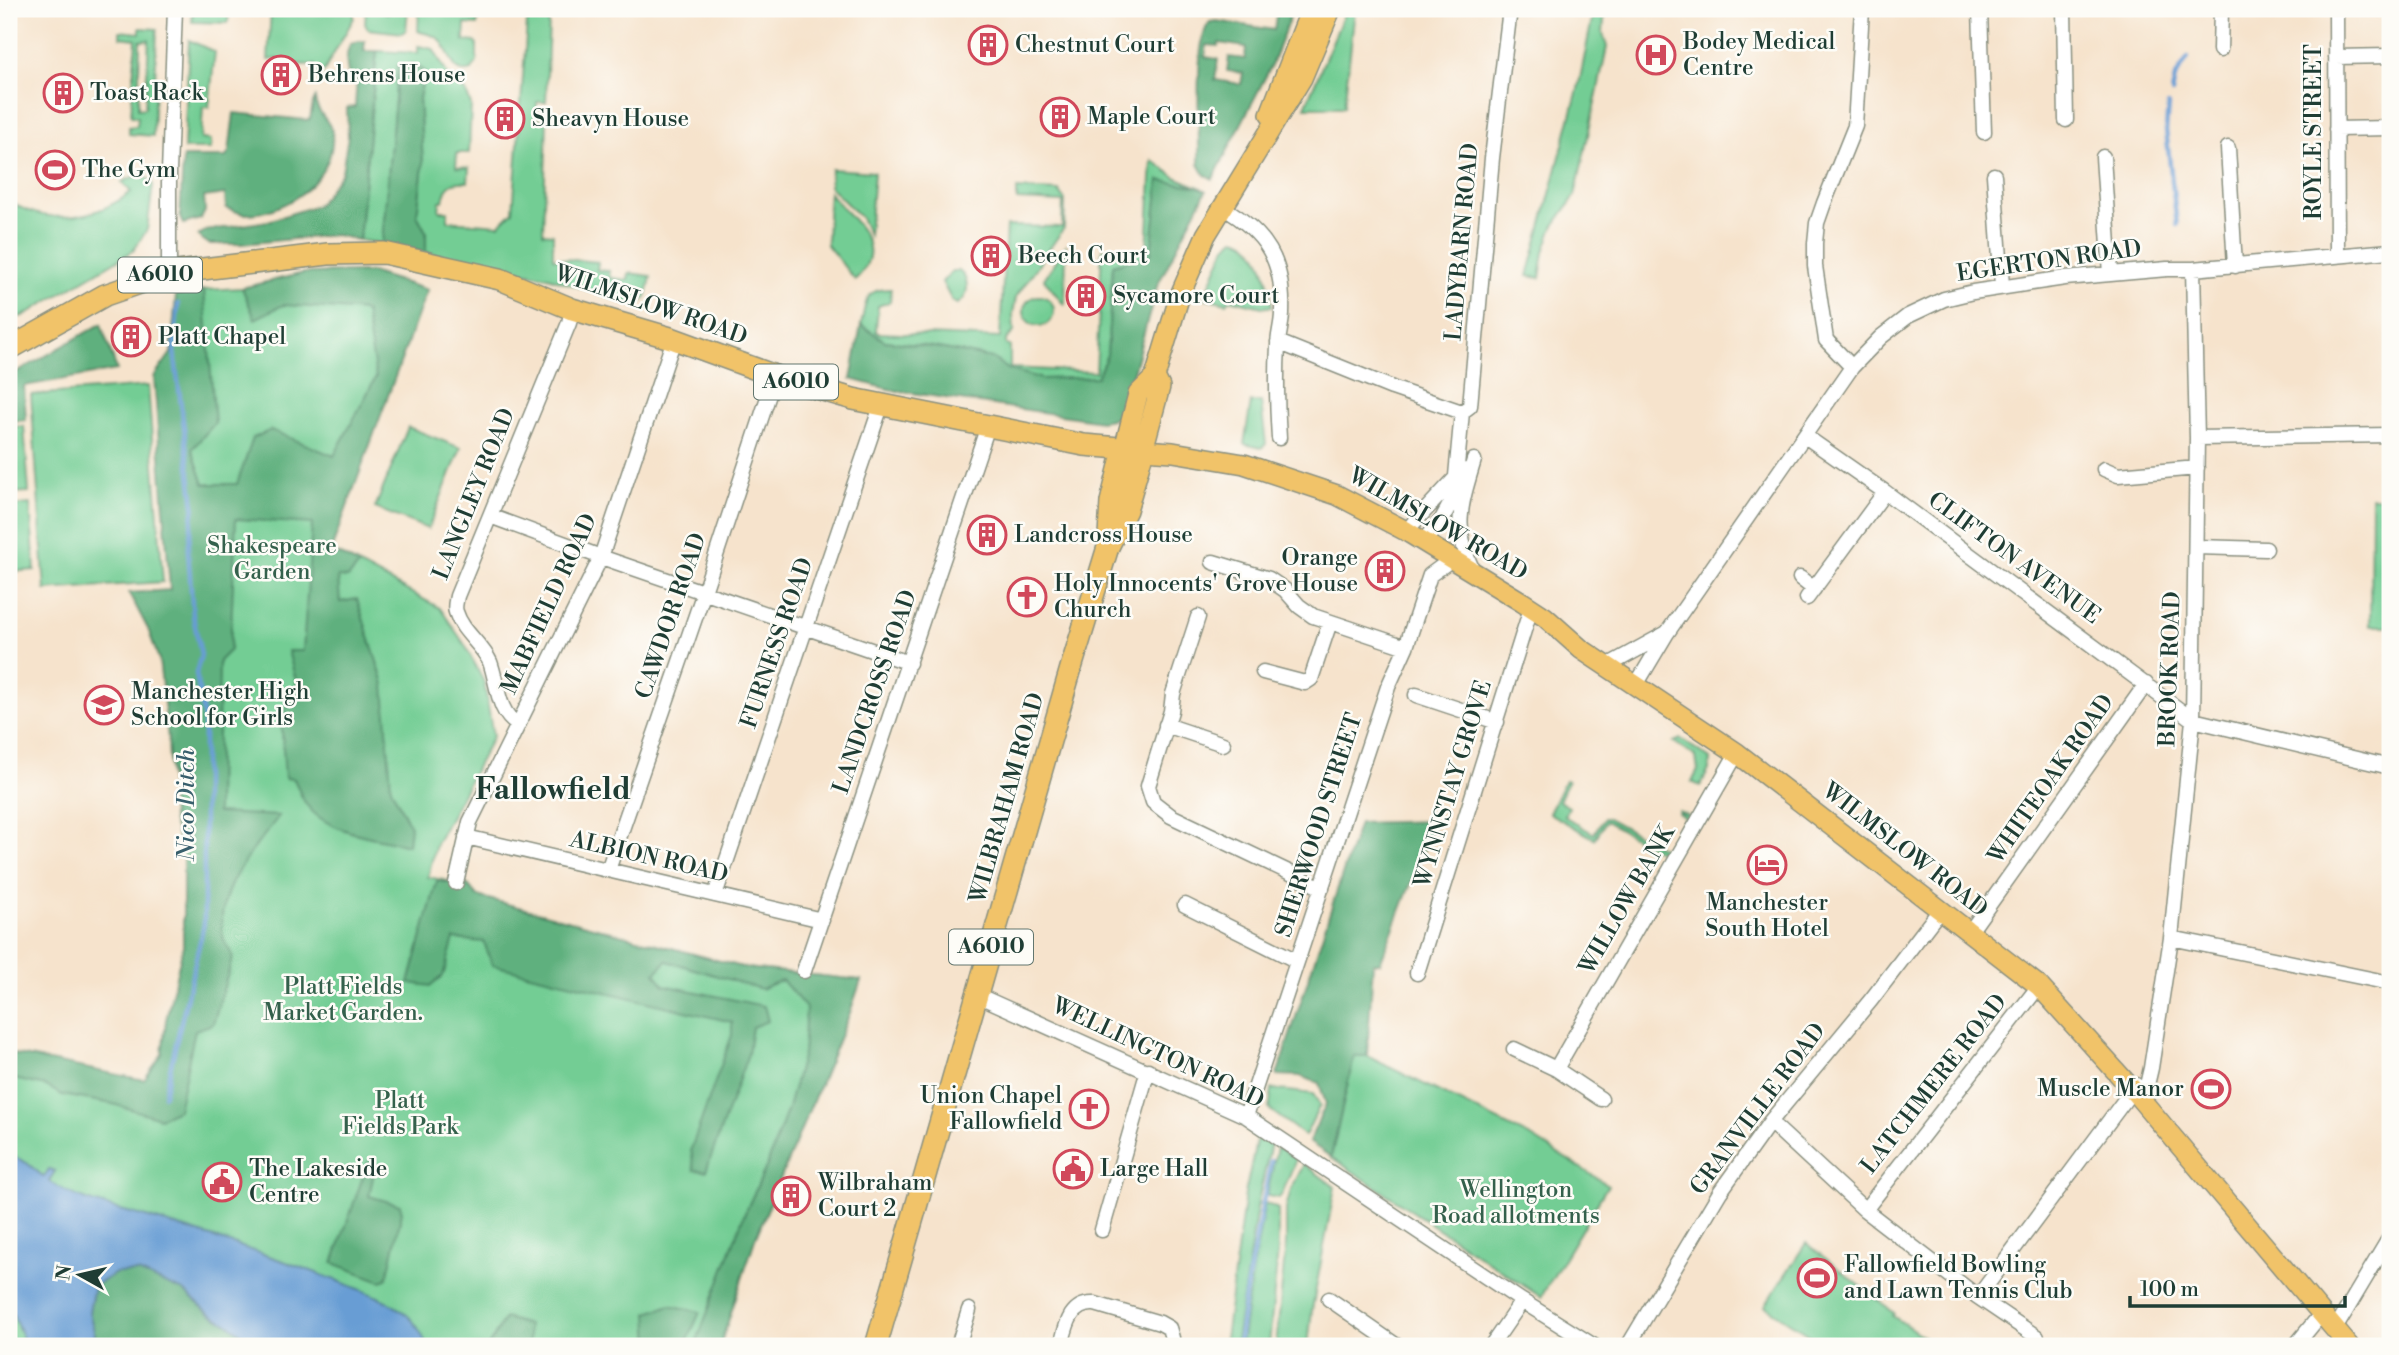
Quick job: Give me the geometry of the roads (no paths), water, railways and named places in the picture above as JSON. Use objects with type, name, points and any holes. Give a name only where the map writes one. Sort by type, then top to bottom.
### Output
[{"type":"highway","name":"WILMSLOW ROAD","points":[[10,347],[106,295],[169,273],[328,254],[384,253],[500,279],[572,309],[674,339],[775,376],[881,406],[1084,445],[1133,450]]},
{"type":"highway","name":"WILBRAHAM ROAD","points":[[876,1346],[1108,547],[1111,502],[1133,450]]},
{"type":"main road","points":[[1253,158],[1311,9]]},
{"type":"main road","points":[[1133,450],[1160,387],[1154,377],[1180,295],[1206,235],[1302,78],[1331,9]]},
{"type":"main road","name":"WILMSLOW ROAD","points":[[1133,450],[1183,453],[1244,464],[1337,495],[1406,531],[1531,608],[1581,649],[1737,753],[2039,986],[2138,1096],[2349,1346]]},
{"type":"street","points":[[169,273],[175,9]]},
{"type":"street","name":"LADYBARN ROAD","points":[[1456,476],[1462,412],[1470,406],[1492,158],[1510,9]]},
{"type":"street","points":[[1852,367],[1826,340],[1815,266],[1815,243],[1817,223],[1855,126],[1862,9]]},
{"type":"street","points":[[1980,9],[1984,132]]},
{"type":"street","points":[[2064,9],[2066,120]]},
{"type":"street","points":[[2220,50],[2221,9]]},
{"type":"street","name":"ROYLE STREET","points":[[2336,9],[2337,256]]},
{"type":"street","points":[[2336,57],[2390,56]]},
{"type":"street","points":[[2336,129],[2390,128]]},
{"type":"street","points":[[2228,148],[2235,266]]},
{"type":"street","points":[[2103,157],[2111,274]]},
{"type":"street","points":[[1994,175],[2002,286]]},
{"type":"street","points":[[1222,207],[1247,222],[1265,242],[1272,255],[1281,289],[1282,315],[1276,390],[1279,438]]},
{"type":"street","name":"EGERTON ROAD","points":[[1636,685],[1667,634],[1852,367],[1881,337],[1908,316],[1944,299],[2002,286],[2111,274],[2235,266],[2390,251]]},
{"type":"street","name":"BROOK ROAD","points":[[2138,1096],[2151,1068],[2171,938],[2193,720],[2197,438],[2193,269]]},
{"type":"street","name":"LANGLEY ROAD","points":[[518,725],[509,720],[504,712],[488,658],[460,621],[455,609],[457,596],[569,323],[572,309]]},
{"type":"street","name":"MABFIELD ROAD","points":[[456,883],[470,822],[601,557],[674,339]]},
{"type":"street","points":[[1278,342],[1392,388],[1462,412]]},
{"type":"street","name":"CAWDOR ROAD","points":[[608,870],[775,376]]},
{"type":"street","name":"FURNESS ROAD","points":[[715,895],[881,406]]},
{"type":"street","name":"LANDCROSS ROAD","points":[[804,971],[988,426]]},
{"type":"street","points":[[2197,438],[2390,435]]},
{"type":"street","name":"CLIFTON AVENUE","points":[[1805,436],[2193,720]]},
{"type":"street","points":[[1406,531],[1456,476],[1475,460]]},
{"type":"street","points":[[1424,542],[1442,519],[1475,460]]},
{"type":"street","points":[[1473,571],[1463,549],[1459,525],[1475,460]]},
{"type":"street","points":[[2104,468],[2118,475],[2197,468]]},
{"type":"street","points":[[1800,578],[1811,593],[1885,492]]},
{"type":"street","points":[[489,516],[909,663]]},
{"type":"street","points":[[2196,547],[2266,549]]},
{"type":"street","name":"SHERWOOD STREET","points":[[1246,1116],[1388,687],[1406,647],[1430,575],[1452,559]]},
{"type":"street","points":[[1213,562],[1269,579],[1313,616],[1406,647]]},
{"type":"street","name":"WYNNSTAY GROVE","points":[[1417,972],[1531,608]]},
{"type":"street","points":[[1198,617],[1173,694],[1171,711],[1148,786],[1153,802],[1161,810],[1321,888]]},
{"type":"street","points":[[1263,672],[1305,683],[1311,678],[1330,622]]},
{"type":"street","name":"EGERTON ROAD","points":[[1608,666],[1667,634]]},
{"type":"street","name":"WHITEOAK ROAD","points":[[1969,933],[2146,684]]},
{"type":"street","points":[[1416,695],[1497,722]]},
{"type":"street","points":[[2193,720],[2390,767]]},
{"type":"street","points":[[1166,725],[1223,744]]},
{"type":"street","name":"WILLOW BANK","points":[[1556,1069],[1737,753]]},
{"type":"street","name":"ALBION ROAD","points":[[466,837],[822,920]]},
{"type":"street","points":[[1185,905],[1297,961]]},
{"type":"street","name":"GRANVILLE ROAD","points":[[1628,1346],[1720,1192],[1770,1122],[1871,1000],[1940,910]]},
{"type":"street","points":[[2171,938],[2390,983]]},
{"type":"street","name":"LATCHMERE ROAD","points":[[1864,1210],[2039,986]]},
{"type":"street","name":"WELLINGTON ROAD","points":[[977,995],[1246,1116],[1522,1301],[1594,1346]]},
{"type":"street","points":[[1514,1049],[1556,1069],[1601,1099]]},
{"type":"street","points":[[1102,1230],[1148,1070]]},
{"type":"street","points":[[1978,1297],[2138,1096]]},
{"type":"street","points":[[1770,1122],[1864,1210],[1978,1297],[2037,1337]]},
{"type":"street","points":[[2335,1329],[2390,1237]]},
{"type":"street","points":[[1329,1299],[1397,1346]]},
{"type":"street","points":[[1491,1346],[1522,1301]]},
{"type":"street","points":[[1060,1346],[1068,1320],[1076,1308],[1085,1303],[1160,1323],[1169,1328],[1171,1346]]},
{"type":"street","points":[[958,1346],[969,1310]]},
{"type":"street","points":[[2295,1346],[2322,1313]]},
{"type":"water","points":[[9,1154],[27,1163],[44,1177],[49,1169],[55,1171],[49,1181],[86,1200],[242,1247],[380,1298],[410,1318],[427,1346],[257,1346],[208,1312],[184,1291],[138,1272],[116,1273],[94,1286],[89,1312],[98,1346],[26,1346],[9,1305]]},
{"type":"waterway","points":[[2172,93],[2175,78],[2188,58]]},
{"type":"waterway","points":[[2168,105],[2166,130],[2177,225]]},
{"type":"waterway","name":"Nico Ditch","points":[[164,1095],[204,924],[204,720],[196,673],[201,655],[193,616],[188,551],[194,505],[174,351],[178,304]]},
{"type":"waterway","points":[[1238,1346],[1246,1289],[1271,1161]]},
{"type":"place","name":"Chestnut Court","points":[[988,45]]},
{"type":"place","name":"Bodey Medical Centre","points":[[1656,55]]},
{"type":"place","name":"Behrens House","points":[[281,75]]},
{"type":"place","name":"Toast Rack","points":[[63,93]]},
{"type":"place","name":"Maple Court","points":[[1060,117]]},
{"type":"place","name":"Sheavyn House","points":[[505,119]]},
{"type":"place","name":"The Gym","points":[[55,170]]},
{"type":"place","name":"Beech Court","points":[[991,256]]},
{"type":"place","name":"Sycamore Court","points":[[1086,296]]},
{"type":"place","name":"Platt Chapel","points":[[131,337]]},
{"type":"place","name":"Landcross House","points":[[987,535]]},
{"type":"place","name":"Orange Grove House","points":[[1385,571]]},
{"type":"place","name":"Holy Innocents' Church","points":[[1027,597]]},
{"type":"place","name":"Manchester High School for Girls","points":[[104,705]]},
{"type":"place","name":"Manchester South Hotel","points":[[1767,865]]},
{"type":"place","name":"Muscle Manor","points":[[2211,1089]]},
{"type":"place","name":"Union Chapel Fallowfield","points":[[1089,1109]]},
{"type":"place","name":"Large Hall","points":[[1073,1169]]},
{"type":"place","name":"The Lakeside Centre","points":[[222,1182]]},
{"type":"place","name":"Wilbraham Court 2","points":[[791,1196]]},
{"type":"place","name":"Fallowfield Bowling and Lawn Tennis Club","points":[[1817,1278]]},
{"type":"district","name":"Fallowfield","points":[[553,790]]},
{"type":"park label","name":"Shakespeare Garden","points":[[272,559]]},
{"type":"park label","name":"Platt Fields Market Garden.","points":[[343,1000]]},
{"type":"park label","name":"Platt Fields Park","points":[[400,1114]]},
{"type":"park label","name":"Wellington Road allotments","points":[[1516,1203]]}]
